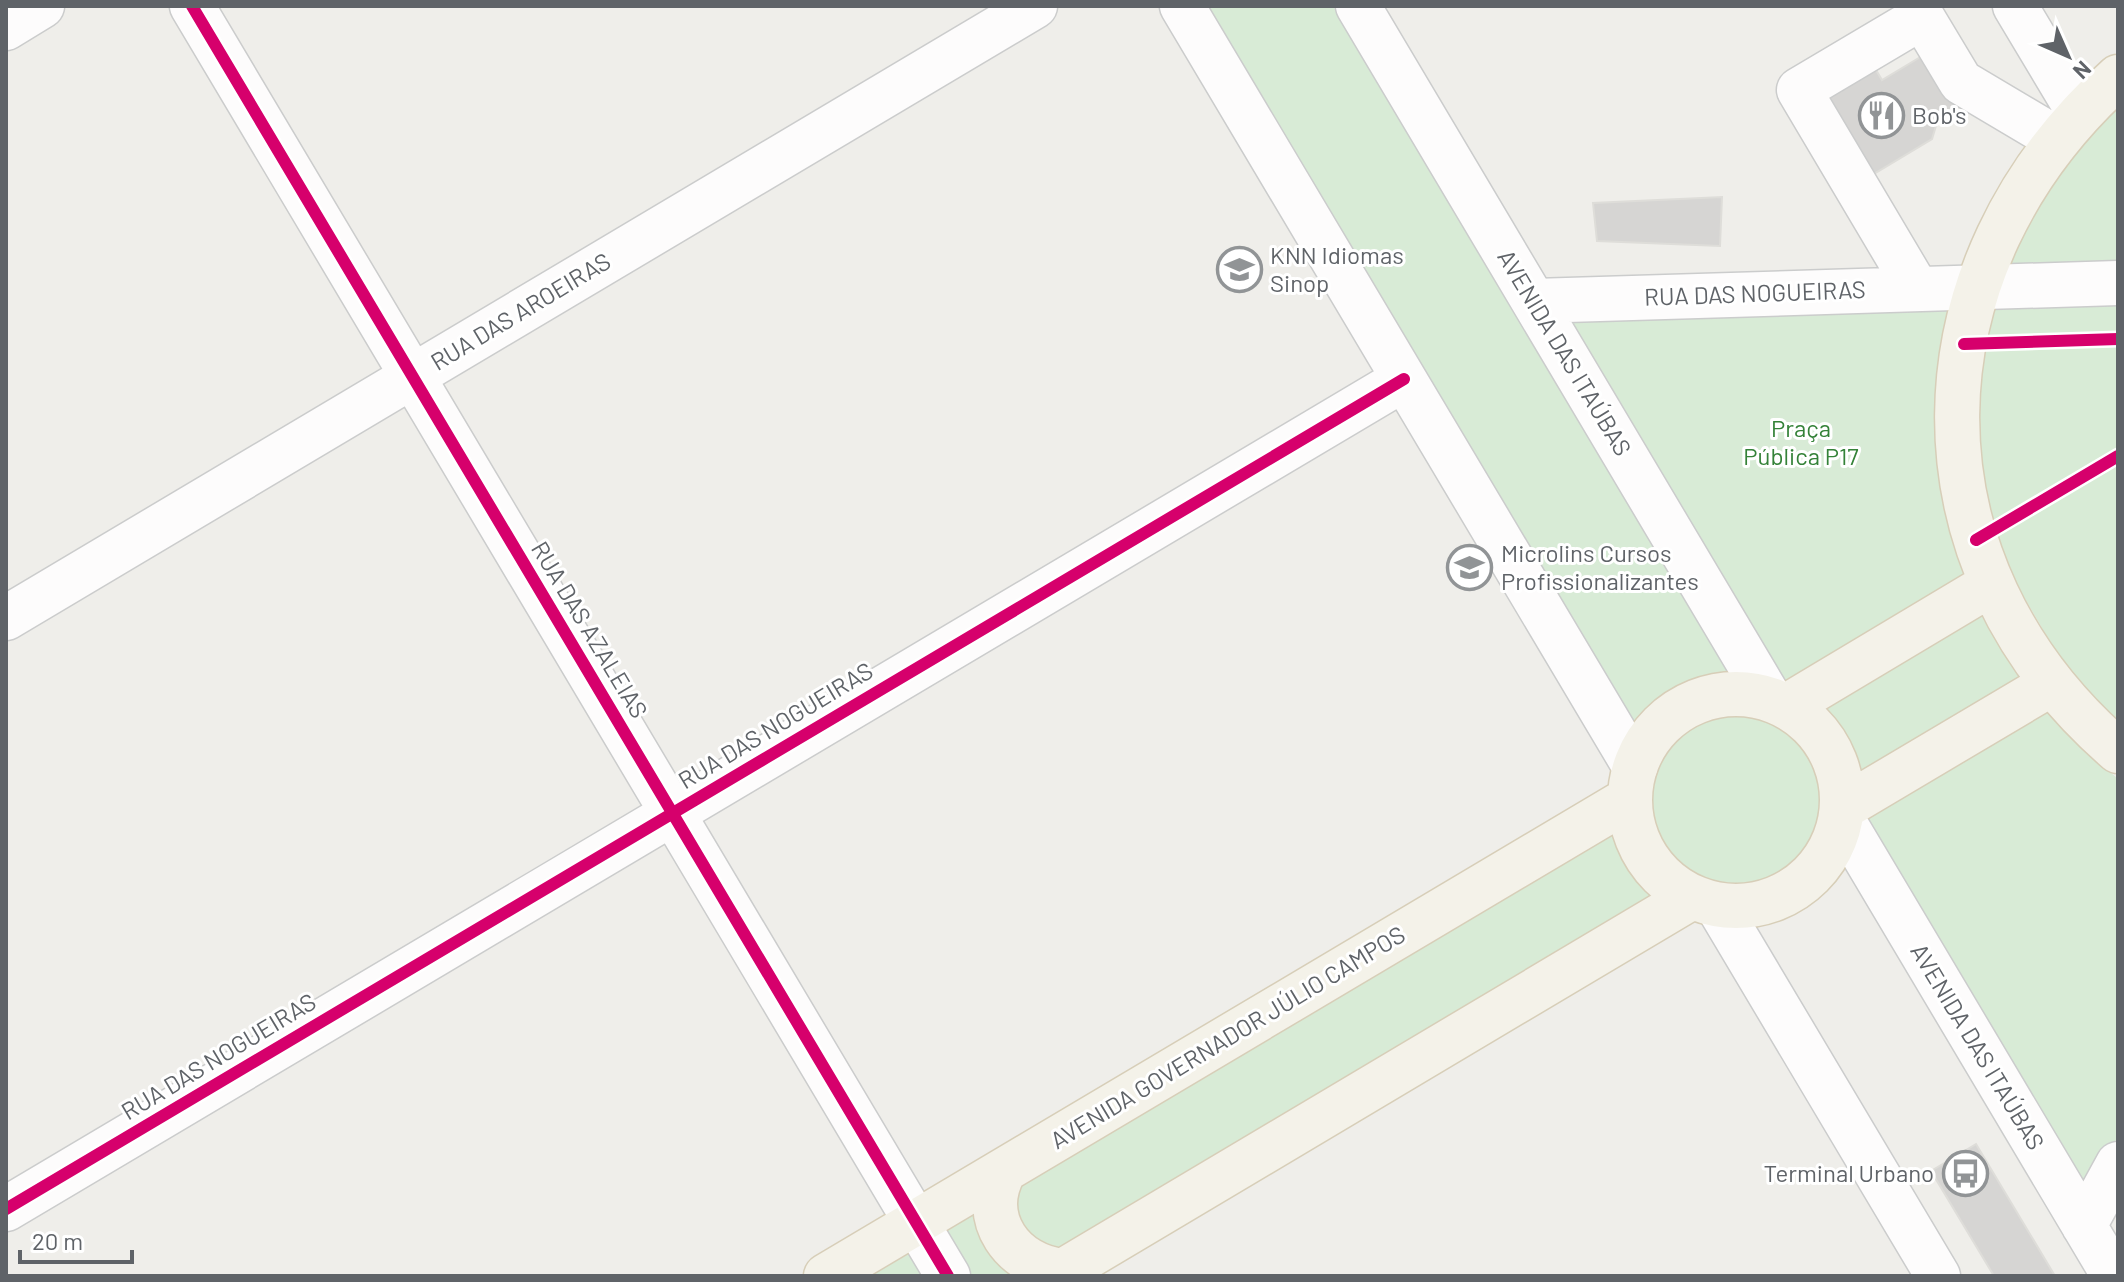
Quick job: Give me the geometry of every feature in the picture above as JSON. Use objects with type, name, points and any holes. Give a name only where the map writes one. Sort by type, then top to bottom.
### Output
[{"type":"main road","points":[[2118,77],[2068,126],[2014,200],[1989,251],[1977,287],[1961,361],[1957,418],[1964,488],[1972,529],[1991,584],[2016,633],[2051,684],[2086,723],[2118,751]]},
{"type":"main road","points":[[1778,702],[1991,584]]},
{"type":"main road","points":[[1841,813],[2051,684]]},
{"type":"main road","points":[[1736,693],[1778,702],[1811,723],[1835,758],[1841,778],[1841,813],[1825,859],[1794,889],[1756,905],[1704,901],[1659,874],[1646,858],[1631,820],[1632,783],[1648,740],[1661,724],[1696,701],[1736,693]]},
{"type":"main road","name":"AVENIDA GOVERNADOR JÚLIO CAMPOS","points":[[826,1276],[1004,1171],[1632,783]]},
{"type":"main road","points":[[1004,1171],[995,1200],[999,1227],[1005,1240],[1014,1251],[1036,1266],[1059,1274],[1704,901]]},
{"type":"street","points":[[6,28],[42,6]]},
{"type":"street","name":"RUA DAS AZALEIAS","points":[[192,6],[948,1276]]},
{"type":"street","name":"RUA DAS AROEIRAS","points":[[6,618],[1035,6]]},
{"type":"street","points":[[1182,6],[1404,379],[1632,783]]},
{"type":"street","name":"AVENIDA DAS ITAÚBAS","points":[[1358,6],[1778,702]]},
{"type":"street","points":[[2015,6],[2068,126]]},
{"type":"street","points":[[1917,289],[1799,90],[1922,17],[1961,82],[2068,126]]},
{"type":"street","name":"RUA DAS NOGUEIRAS","points":[[1534,301],[2118,283]]},
{"type":"street","name":"RUA DAS NOGUEIRAS","points":[[6,1209],[1404,379]]},
{"type":"street","name":"AVENIDA DAS ITAÚBAS","points":[[1841,813],[2114,1276]]},
{"type":"street","points":[[1704,901],[1938,1276]]},
{"type":"street","points":[[2084,1226],[2118,1164]]},
{"type":"green space","points":[[1208,6],[1333,6],[1729,671],[1701,677],[1676,688],[1654,703],[1634,723]]},
{"type":"green space","points":[[2118,107],[2118,723],[2066,669],[2010,573],[1993,525],[1982,469],[1979,418],[1981,363],[1993,310],[2010,257],[2063,164]]},
{"type":"green space","name":"Praça Pública P17","points":[[1951,301],[1941,374],[1939,442],[1946,506],[1962,566],[1987,622],[2021,676],[2065,729],[2118,779],[2118,1136],[2088,1191],[1866,819],[1859,770],[1847,737],[1824,710],[1785,681],[1566,313]]},
{"type":"green space","points":[[1736,715],[1769,721],[1796,740],[1815,767],[1821,800],[1815,833],[1796,860],[1769,879],[1736,885],[1703,879],[1676,860],[1657,833],[1651,800],[1657,767],[1676,740],[1703,721]]},
{"type":"green space","points":[[1613,834],[1629,872],[1652,896],[1012,1276],[869,1276]]},
{"type":"building","name":"Bob's","points":[[1932,50],[1963,102],[1939,116],[1932,139],[1862,181],[1815,90],[1869,58],[1882,80]]},
{"type":"building","points":[[1722,197],[1720,246],[1597,241],[1593,203]]},
{"type":"building","points":[[1976,1144],[2055,1276],[1994,1276],[1931,1171]]},
{"type":"cycle path","points":[[192,6],[948,1276]]},
{"type":"cycle path","points":[[1964,344],[2118,339]]},
{"type":"cycle path","points":[[6,1209],[1404,379]]},
{"type":"cycle path","points":[[1976,540],[2118,456]]},
{"type":"place","name":"Bob's","points":[[1881,116]]},
{"type":"place","name":"KNN Idiomas Sinop","points":[[1239,270]]},
{"type":"place","name":"Microlins Cursos Profissionalizantes","points":[[1470,568]]},
{"type":"place","name":"Terminal Urbano","points":[[1965,1174]]}]
